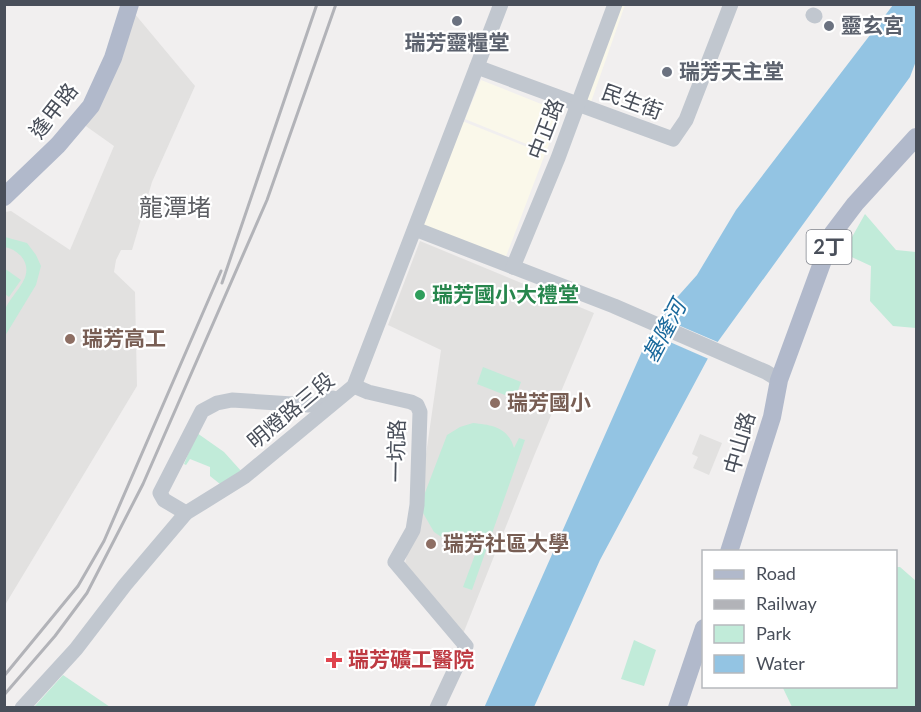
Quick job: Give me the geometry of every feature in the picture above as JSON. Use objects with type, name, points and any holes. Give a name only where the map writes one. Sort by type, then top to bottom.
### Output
[{"type":"main road","name":"逢甲路","points":[[4,198],[58,145],[91,106],[112,58],[130,4]]},
{"type":"main road","name":"2丁","points":[[779,380],[834,233],[855,204],[916,136]]},
{"type":"main road","name":"中山路","points":[[730,550],[772,417],[779,380]]},
{"type":"main road","points":[[677,708],[702,634]]},
{"type":"street","name":"明燈路三段","points":[[22,708],[76,649],[125,585],[186,513],[244,477],[354,386],[501,4]]},
{"type":"street","name":"中正路","points":[[513,267],[578,105],[615,4]]},
{"type":"street","name":"民生街","points":[[477,67],[673,139],[686,120],[731,4]]},
{"type":"street","points":[[415,229],[614,306],[766,372],[779,380]]},
{"type":"street","points":[[186,513],[164,500],[160,494],[202,411],[217,403],[232,400],[317,404],[354,386]]},
{"type":"street","name":"一坑路","points":[[354,386],[368,392],[411,402],[417,405],[420,412],[417,505],[413,530],[395,562],[465,646],[437,708]]},
{"type":"shaded area","points":[[609,5],[625,5],[591,102],[578,92]]},
{"type":"shaded area","name":"瑞芳高工","points":[[134,13],[195,86],[152,182],[132,250],[121,250],[116,260],[114,272],[135,292],[137,386],[5,605],[5,212],[11,211],[70,250],[114,146],[83,124]]},
{"type":"shaded area","points":[[481,80],[561,112],[546,152],[465,119]]},
{"type":"shaded area","points":[[462,121],[545,154],[505,259],[421,225]]},
{"type":"shaded area","name":"瑞芳國小","points":[[420,241],[594,313],[463,634],[404,568],[420,496],[441,350],[388,325]]},
{"type":"shaded area","points":[[700,434],[722,443],[709,475],[693,468],[698,457],[692,454]]},
{"type":"green space","points":[[865,214],[896,250],[916,252],[916,328],[893,326],[870,301],[871,266],[843,253]]},
{"type":"green space","points":[[5,237],[27,243],[41,266],[36,285],[5,336],[4,312],[25,278],[26,271],[21,256],[5,247]]},
{"type":"green space","points":[[4,268],[21,280],[9,297],[5,294]]},
{"type":"green space","points":[[483,367],[521,382],[515,399],[477,384]]},
{"type":"green space","points":[[473,423],[493,426],[503,431],[514,448],[519,438],[525,440],[472,590],[463,587],[482,536],[460,542],[443,538],[434,532],[423,513],[423,498],[447,435],[460,427]]},
{"type":"green space","points":[[197,433],[224,452],[242,472],[220,484],[210,476],[210,467],[190,459],[186,465],[184,464]]},
{"type":"green space","points":[[897,567],[900,567],[916,581],[916,707],[792,707],[783,688],[897,688]]},
{"type":"green space","points":[[634,640],[656,650],[644,686],[621,679]]},
{"type":"green space","points":[[63,675],[110,707],[34,707]]},
{"type":"water","name":"基隆河","points":[[893,5],[916,5],[916,61],[910,77],[714,347],[600,560],[534,707],[484,708],[655,322],[697,275],[736,210]]},
{"type":"pier","points":[[657,316],[720,343],[711,360],[647,332]]},
{"type":"railway","points":[[222,283],[317,4]]},
{"type":"railway","points":[[4,695],[55,636],[87,593],[143,484],[267,200],[336,4]]},
{"type":"railway","points":[[4,676],[78,586],[104,541],[221,271]]},
{"type":"place","name":"瑞芳靈糧堂","points":[[457,21]]},
{"type":"place","name":"靈玄宮","points":[[829,26]]},
{"type":"place","name":"瑞芳天主堂","points":[[667,72]]},
{"type":"place","name":"瑞芳國小大禮堂","points":[[420,295]]},
{"type":"place","name":"瑞芳高工","points":[[70,339]]},
{"type":"place","name":"瑞芳國小","points":[[495,403]]},
{"type":"place","name":"瑞芳社區大學","points":[[431,544]]},
{"type":"place","name":"瑞芳礦工醫院","points":[[334,660]]},
{"type":"district","name":"龍潭堵","points":[[175,208]]}]
